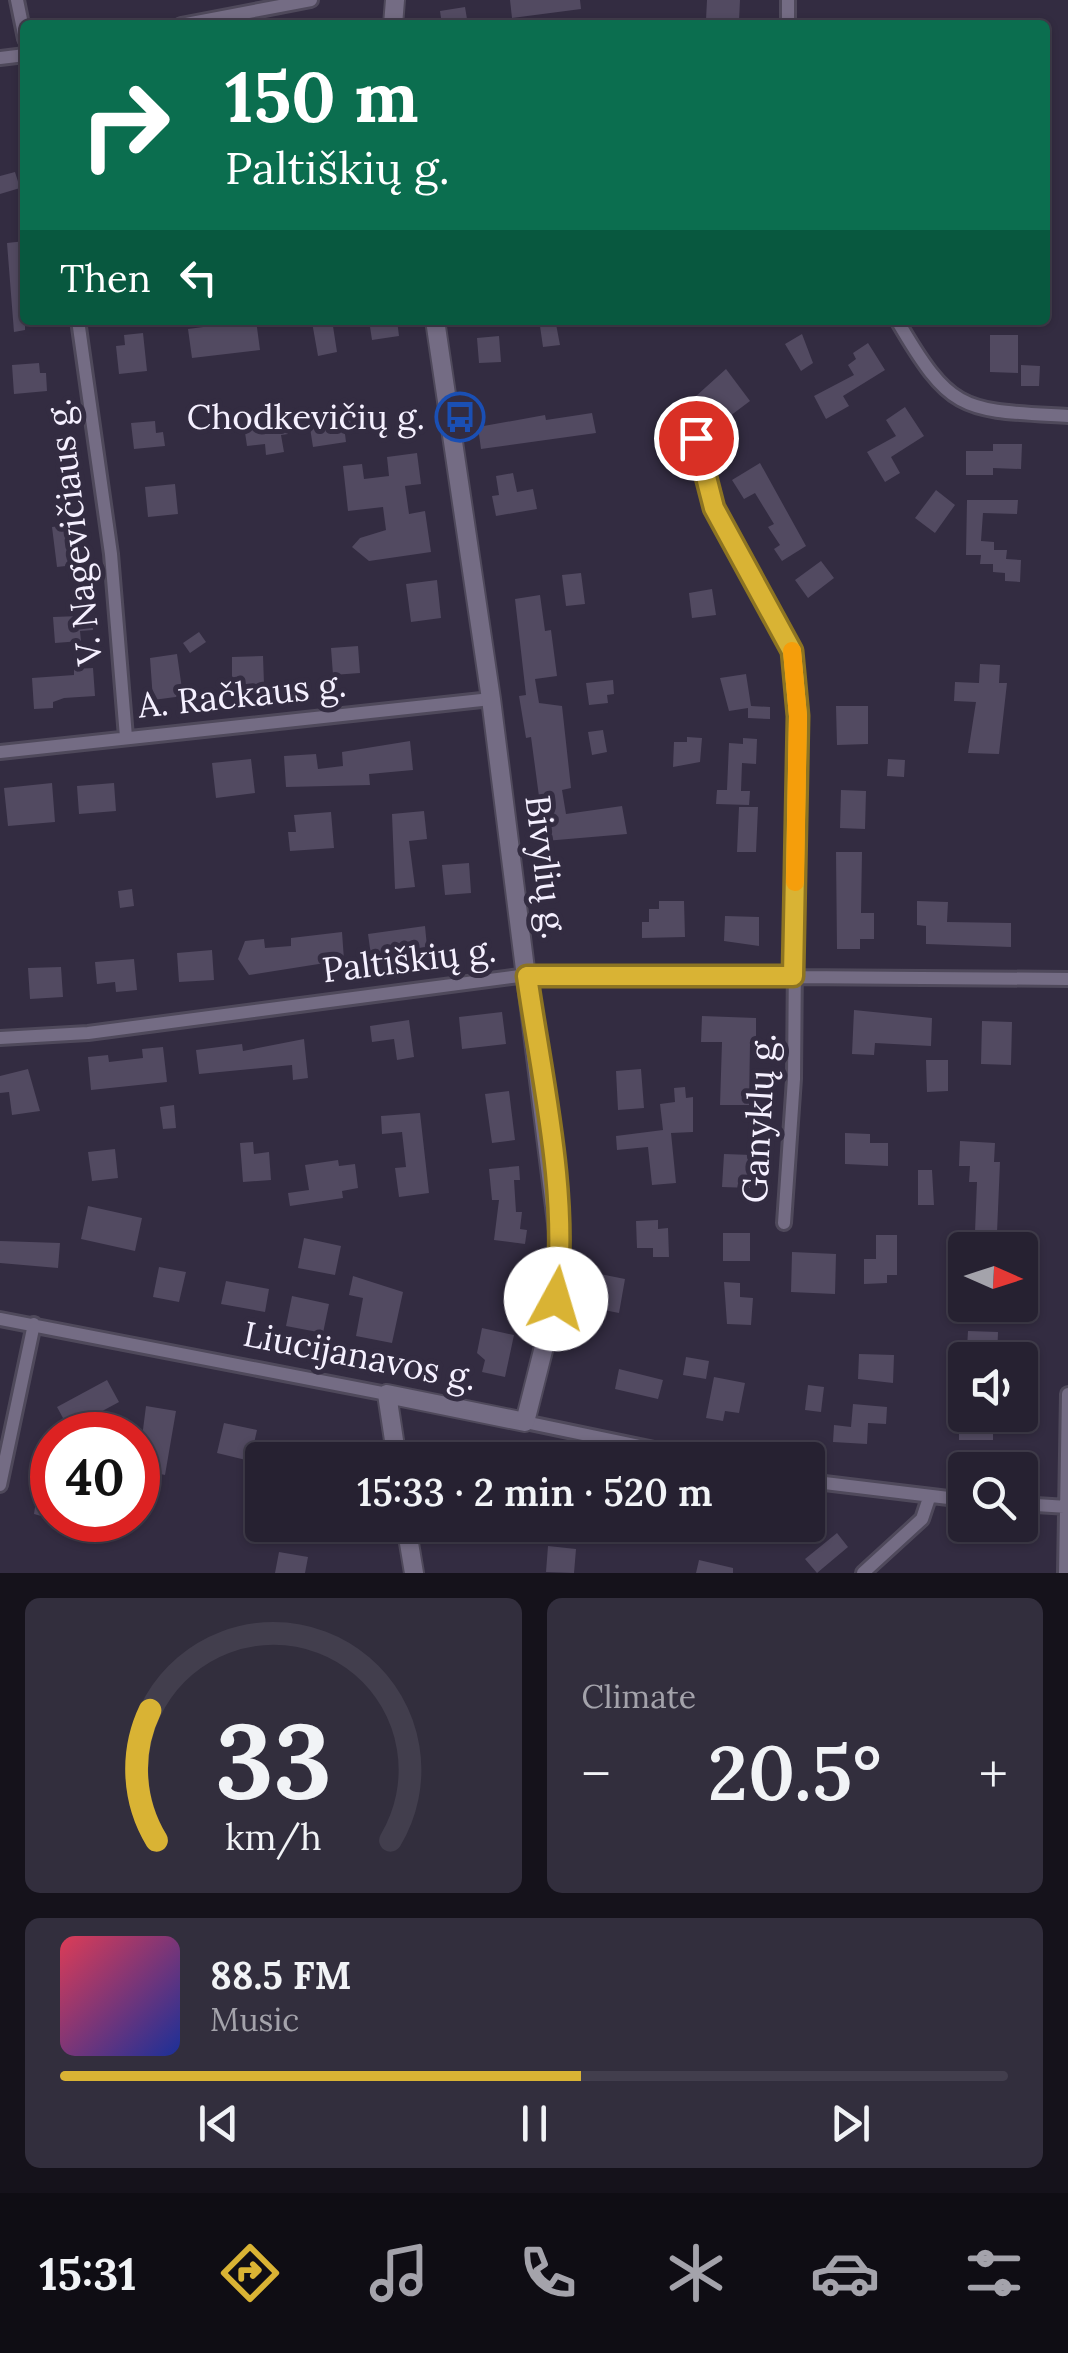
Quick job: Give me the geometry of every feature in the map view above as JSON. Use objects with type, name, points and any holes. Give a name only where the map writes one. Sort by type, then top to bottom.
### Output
[{"type":"street","points":[[207,20],[311,0]]},
{"type":"street","name":"V. Nagevičiaus g.","points":[[79,325],[111,554],[126,737]]},
{"type":"street","name":"Bivylių g.","points":[[436,325],[491,699],[561,1255],[556,1299],[525,1422]]},
{"type":"street","points":[[900,325],[915,352],[952,397],[976,410],[1068,416]]},
{"type":"street","name":"Ganyklų g.","points":[[696,438],[714,508],[792,651],[798,716],[794,1079],[784,1224]]},
{"type":"street","name":"A. Račkaus g.","points":[[0,752],[491,699]]},
{"type":"street","name":"Paltiškių g.","points":[[0,1038],[88,1034],[527,976],[1068,979]]},
{"type":"street","name":"Liucijanavos g.","points":[[0,1319],[621,1442]]},
{"type":"street","points":[[0,1485],[34,1324]]},
{"type":"street","points":[[387,1394],[394,1442]]},
{"type":"street","points":[[1065,1573],[1068,1394]]},
{"type":"street","points":[[825,1483],[948,1499]]},
{"type":"street","points":[[863,1573],[922,1519],[929,1498]]},
{"type":"street","points":[[1038,1505],[1066,1507]]},
{"type":"street","points":[[409,1542],[414,1573]]},
{"type":"building","points":[[510,0],[580,0],[581,9],[512,18]]},
{"type":"building","points":[[707,0],[740,0],[739,20],[706,20]]},
{"type":"building","points":[[465,7],[467,20],[441,20],[440,11]]},
{"type":"building","points":[[15,172],[20,188],[0,194],[0,176]]},
{"type":"building","points":[[20,242],[20,325],[25,325],[25,330],[14,332],[7,243]]},
{"type":"building","points":[[257,325],[260,350],[192,358],[188,329]]},
{"type":"building","points":[[313,325],[333,325],[337,352],[318,356]]},
{"type":"building","points":[[370,325],[398,325],[399,336],[372,340]]},
{"type":"building","points":[[556,325],[560,345],[543,347],[540,326]]},
{"type":"building","points":[[143,333],[147,371],[119,374],[116,346],[125,345],[124,335]]},
{"type":"building","points":[[802,334],[813,363],[801,371],[785,344]]},
{"type":"building","points":[[990,335],[1018,335],[1018,373],[990,372]]},
{"type":"building","points":[[499,336],[501,362],[479,363],[477,338]]},
{"type":"building","points":[[868,343],[885,370],[843,396],[849,406],[826,419],[814,396],[854,375],[848,365],[856,359],[853,353]]},
{"type":"building","points":[[39,363],[40,373],[46,373],[47,391],[14,394],[12,365]]},
{"type":"building","points":[[1021,365],[1040,366],[1039,386],[1021,386]]},
{"type":"building","points":[[726,369],[750,401],[706,434],[685,406]]},
{"type":"building","points":[[905,407],[924,436],[891,457],[900,473],[885,482],[867,452],[896,436],[886,420]]},
{"type":"building","points":[[354,408],[356,425],[344,426],[346,442],[313,447],[308,415]]},
{"type":"building","points":[[284,410],[288,434],[281,435],[284,452],[266,455],[265,444],[247,446],[243,419]]},
{"type":"building","points":[[592,413],[596,433],[481,449],[478,427],[545,415],[546,420]]},
{"type":"building","points":[[155,421],[156,433],[163,432],[165,446],[134,449],[131,423]]},
{"type":"building","points":[[993,444],[1022,444],[1021,469],[993,468],[993,475],[966,475],[966,451],[993,451]]},
{"type":"building","points":[[417,453],[421,484],[405,486],[409,514],[425,511],[431,552],[369,561],[352,547],[360,538],[386,530],[383,507],[348,511],[343,466],[362,464],[364,479],[389,476],[387,457]]},
{"type":"building","points":[[760,463],[806,546],[782,561],[774,549],[780,545],[768,527],[774,524],[755,493],[744,499],[732,480]]},
{"type":"building","points":[[513,473],[517,492],[533,489],[537,509],[496,516],[492,496],[499,495],[496,476]]},
{"type":"building","points":[[175,484],[178,514],[148,517],[145,487]]},
{"type":"building","points":[[936,490],[955,505],[935,533],[915,518]]},
{"type":"building","points":[[967,500],[1018,500],[1017,514],[983,513],[981,541],[994,542],[994,550],[1007,550],[1006,559],[1021,560],[1020,582],[1005,581],[1005,573],[993,572],[993,564],[980,564],[981,555],[966,555]]},
{"type":"building","points":[[79,524],[83,564],[57,567],[52,527]]},
{"type":"building","points":[[821,561],[834,578],[808,598],[795,580]]},
{"type":"building","points":[[581,573],[585,604],[566,606],[562,575]]},
{"type":"building","points":[[437,580],[441,618],[411,622],[406,584]]},
{"type":"building","points":[[712,589],[716,615],[692,618],[689,593]]},
{"type":"building","points":[[540,595],[545,631],[551,630],[557,676],[535,679],[539,703],[562,706],[571,788],[562,790],[566,814],[622,806],[627,834],[545,841],[531,737],[526,738],[519,696],[526,695],[515,599]]},
{"type":"building","points":[[92,605],[93,630],[80,631],[81,641],[55,643],[53,617],[80,616],[79,606]]},
{"type":"building","points":[[199,632],[206,642],[190,653],[183,643]]},
{"type":"building","points":[[358,646],[360,673],[333,675],[331,648]]},
{"type":"building","points":[[177,654],[183,696],[153,700],[150,658]]},
{"type":"building","points":[[263,656],[264,684],[232,684],[232,657]]},
{"type":"building","points":[[980,664],[1000,665],[999,683],[1007,683],[999,754],[968,753],[976,702],[954,701],[955,682],[979,683]]},
{"type":"building","points":[[93,668],[95,696],[64,698],[53,702],[53,708],[34,709],[32,678],[74,675],[74,669]]},
{"type":"building","points":[[746,674],[751,706],[770,707],[770,719],[748,718],[748,708],[729,711],[720,678]]},
{"type":"building","points":[[613,680],[614,694],[607,695],[608,703],[589,705],[586,683]]},
{"type":"building","points":[[836,706],[868,706],[868,744],[837,745]]},
{"type":"building","points":[[603,730],[607,752],[592,755],[588,732]]},
{"type":"building","points":[[687,737],[702,738],[700,762],[673,767],[674,742],[687,742]]},
{"type":"building","points":[[743,738],[757,739],[756,764],[742,763],[741,791],[750,791],[749,805],[716,804],[717,790],[727,790],[729,743],[743,744]]},
{"type":"building","points":[[410,741],[413,770],[369,774],[370,785],[286,787],[284,756],[316,754],[318,769],[343,766],[342,752]]},
{"type":"building","points":[[251,759],[255,793],[216,798],[212,763]]},
{"type":"building","points":[[888,759],[905,760],[904,777],[887,776]]},
{"type":"building","points":[[52,783],[55,822],[8,826],[4,788]]},
{"type":"building","points":[[114,783],[116,811],[79,814],[77,786]]},
{"type":"building","points":[[841,790],[866,791],[865,829],[840,828]]},
{"type":"building","points":[[739,807],[758,807],[756,852],[737,852]]},
{"type":"building","points":[[424,811],[427,839],[409,841],[415,887],[395,889],[392,814]]},
{"type":"building","points":[[331,812],[334,848],[290,851],[288,832],[296,832],[294,815]]},
{"type":"building","points":[[836,852],[862,852],[861,913],[874,913],[874,939],[860,939],[860,949],[837,949]]},
{"type":"building","points":[[469,863],[471,893],[445,895],[442,865]]},
{"type":"building","points":[[132,889],[134,906],[120,908],[118,891]]},
{"type":"building","points":[[659,901],[684,901],[685,937],[642,938],[642,922],[649,922],[649,909],[659,909]]},
{"type":"building","points":[[917,901],[948,902],[947,922],[1011,923],[1011,947],[926,944],[926,926],[917,925]]},
{"type":"building","points":[[725,916],[759,917],[759,946],[724,941]]},
{"type":"building","points":[[425,926],[427,947],[411,949],[412,958],[372,963],[368,934]]},
{"type":"building","points":[[342,932],[344,960],[249,975],[238,959],[245,941],[264,939],[265,948],[291,946],[291,938]]},
{"type":"building","points":[[212,950],[214,980],[179,982],[177,953]]},
{"type":"building","points":[[134,959],[137,990],[116,992],[115,982],[97,984],[95,962]]},
{"type":"building","points":[[61,967],[63,997],[30,999],[28,968]]},
{"type":"building","points":[[854,1010],[932,1018],[931,1046],[875,1043],[874,1055],[852,1054]]},
{"type":"building","points":[[502,1012],[506,1044],[462,1049],[459,1017]]},
{"type":"building","points":[[702,1016],[756,1018],[756,1043],[750,1043],[749,1105],[720,1105],[722,1042],[701,1042]]},
{"type":"building","points":[[409,1020],[414,1057],[397,1060],[394,1039],[372,1042],[370,1026]]},
{"type":"building","points":[[982,1021],[1012,1022],[1011,1065],[981,1064]]},
{"type":"building","points":[[304,1039],[308,1078],[293,1080],[292,1065],[199,1074],[196,1050],[242,1044],[243,1051]]},
{"type":"building","points":[[163,1047],[167,1082],[91,1090],[88,1057],[108,1055],[109,1062],[143,1058],[142,1049]]},
{"type":"building","points":[[926,1060],[948,1060],[948,1091],[927,1092]]},
{"type":"building","points":[[28,1069],[40,1111],[12,1115],[9,1092],[0,1093],[0,1076]]},
{"type":"building","points":[[641,1069],[644,1108],[618,1110],[616,1071]]},
{"type":"building","points":[[685,1087],[686,1098],[693,1097],[693,1132],[671,1133],[676,1183],[652,1185],[648,1147],[617,1150],[616,1136],[663,1130],[660,1104],[675,1102],[674,1088]]},
{"type":"building","points":[[509,1091],[515,1140],[492,1143],[485,1094]]},
{"type":"building","points":[[174,1105],[176,1128],[163,1129],[160,1107]]},
{"type":"building","points":[[420,1113],[429,1193],[399,1197],[395,1168],[406,1167],[402,1132],[382,1134],[381,1116]]},
{"type":"building","points":[[845,1133],[870,1134],[870,1143],[888,1143],[888,1166],[845,1164]]},
{"type":"building","points":[[960,1141],[995,1143],[994,1162],[1000,1162],[997,1232],[975,1232],[977,1182],[969,1182],[970,1166],[959,1166]]},
{"type":"building","points":[[253,1142],[254,1154],[269,1152],[271,1180],[243,1182],[240,1143]]},
{"type":"building","points":[[115,1149],[118,1178],[92,1181],[88,1152]]},
{"type":"building","points":[[724,1154],[752,1155],[750,1188],[722,1187]]},
{"type":"building","points":[[338,1160],[339,1166],[355,1164],[358,1188],[342,1191],[343,1198],[290,1206],[288,1193],[309,1190],[305,1165]]},
{"type":"building","points":[[519,1166],[520,1180],[514,1180],[516,1212],[522,1212],[520,1229],[527,1230],[525,1244],[494,1240],[499,1200],[492,1200],[489,1169]]},
{"type":"building","points":[[918,1170],[932,1170],[934,1205],[918,1205]]},
{"type":"building","points":[[88,1206],[142,1218],[135,1251],[81,1239]]},
{"type":"building","points":[[658,1220],[658,1229],[668,1228],[669,1257],[653,1257],[653,1248],[637,1248],[636,1221]]},
{"type":"building","points":[[723,1233],[750,1233],[750,1261],[723,1261]]},
{"type":"building","points":[[876,1235],[897,1235],[897,1275],[887,1275],[887,1283],[864,1284],[864,1259],[876,1259]]},
{"type":"building","points":[[304,1238],[341,1246],[335,1275],[298,1268]]},
{"type":"building","points":[[0,1241],[60,1243],[58,1268],[0,1263]]},
{"type":"building","points":[[792,1252],[836,1254],[835,1294],[791,1292]]},
{"type":"building","points":[[159,1267],[186,1272],[179,1302],[153,1297]]},
{"type":"building","points":[[600,1274],[625,1279],[619,1313],[589,1307]]},
{"type":"building","points":[[353,1276],[403,1292],[392,1343],[356,1336],[363,1298],[349,1295]]},
{"type":"building","points":[[226,1281],[269,1289],[265,1312],[221,1304]]},
{"type":"building","points":[[724,1282],[740,1283],[740,1297],[753,1298],[751,1325],[727,1324]]},
{"type":"building","points":[[292,1296],[329,1304],[323,1333],[286,1326]]},
{"type":"building","points":[[482,1328],[514,1335],[505,1377],[482,1372],[485,1360],[477,1353]]},
{"type":"building","points":[[968,1331],[998,1332],[998,1342],[967,1342]]},
{"type":"building","points":[[859,1354],[894,1355],[893,1383],[858,1379]]},
{"type":"building","points":[[686,1357],[709,1361],[706,1379],[683,1375]]},
{"type":"building","points":[[619,1369],[663,1380],[658,1399],[615,1389]]},
{"type":"building","points":[[714,1377],[745,1383],[739,1413],[725,1411],[723,1421],[706,1418]]},
{"type":"building","points":[[107,1380],[119,1402],[100,1412],[60,1412],[57,1407]]},
{"type":"building","points":[[808,1385],[824,1387],[821,1412],[805,1410]]},
{"type":"building","points":[[853,1404],[887,1407],[886,1424],[868,1423],[867,1444],[833,1442],[834,1425],[851,1427]]},
{"type":"building","points":[[146,1406],[176,1411],[165,1475],[160,1474],[160,1412],[145,1412]]},
{"type":"building","points":[[224,1423],[257,1430],[254,1442],[245,1442],[245,1460],[217,1453]]},
{"type":"building","points":[[959,1432],[993,1432],[993,1440],[959,1440]]},
{"type":"building","points":[[837,1533],[848,1547],[817,1573],[805,1559]]},
{"type":"building","points":[[548,1546],[576,1549],[574,1573],[546,1572]]},
{"type":"building","points":[[279,1552],[308,1557],[305,1573],[275,1573]]},
{"type":"building","points":[[699,1560],[733,1568],[733,1573],[696,1573]]},
{"type":"slow traffic","points":[[792,651],[798,716],[795,882]]},
{"type":"place","name":"Chodkevičių g.","points":[[460,417]]},
{"type":"route","points":[[556,1299],[561,1255],[559,1212],[527,976],[793,976],[798,716],[792,651],[714,508],[696,438]]}]
